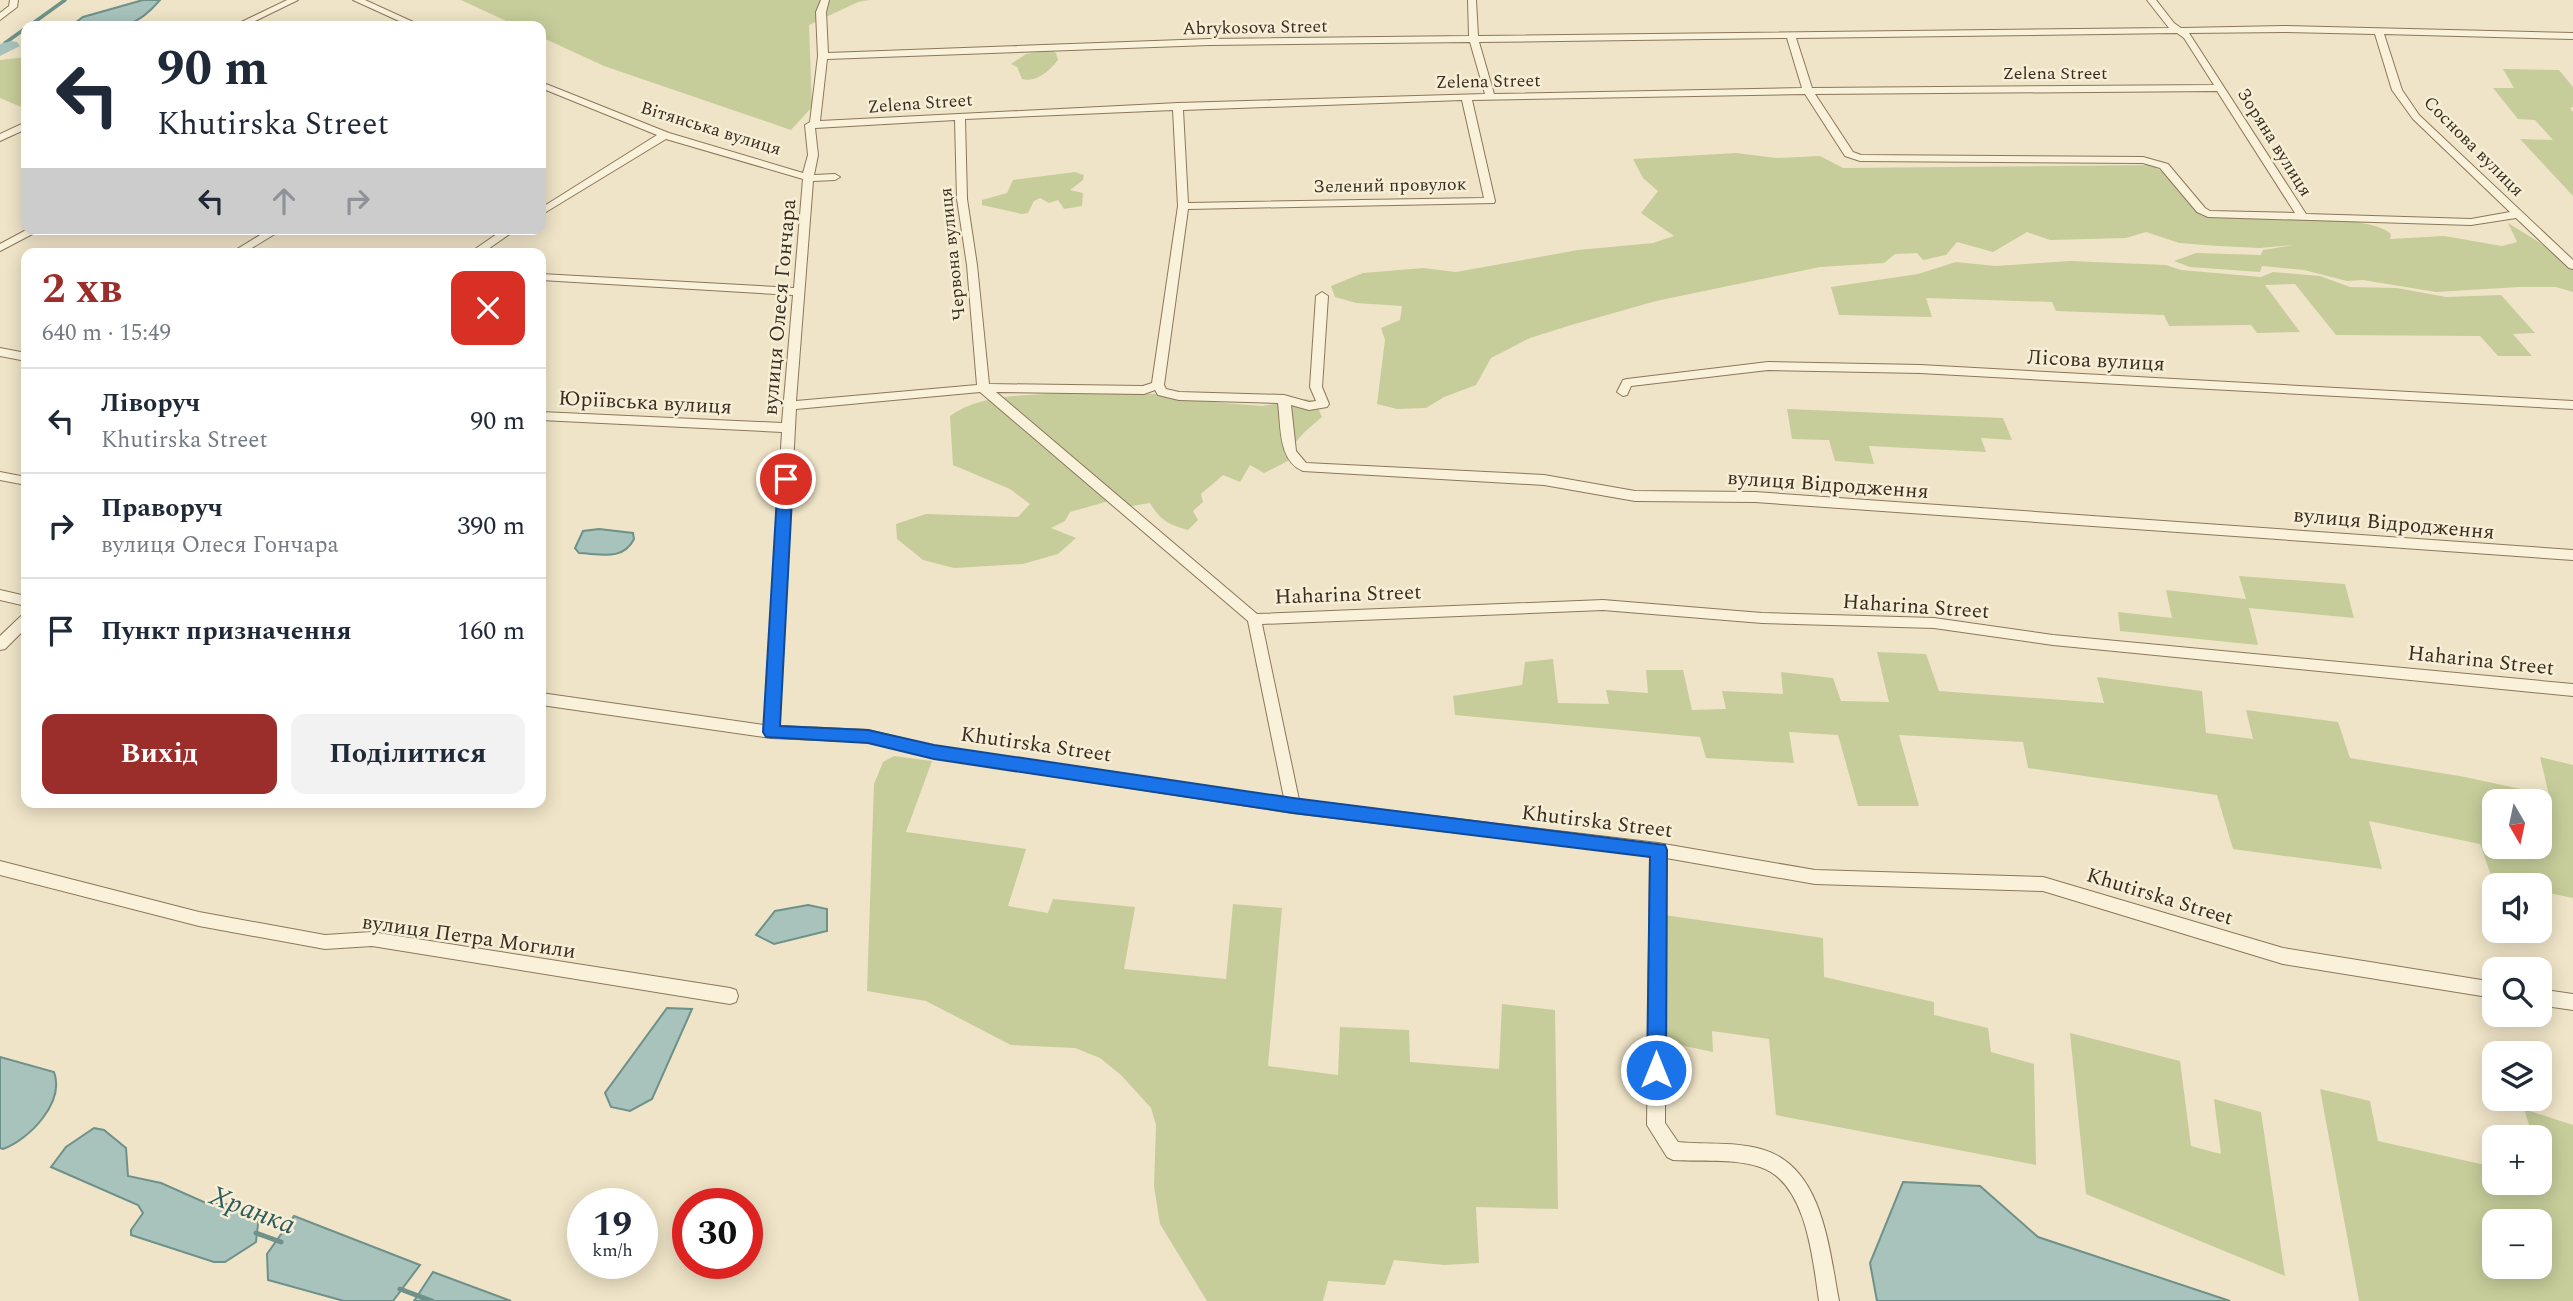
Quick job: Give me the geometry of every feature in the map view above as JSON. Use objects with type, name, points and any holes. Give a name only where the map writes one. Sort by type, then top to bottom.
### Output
[{"type":"street","points":[[0,17],[13,7],[14,0]]},
{"type":"street","points":[[249,21],[294,0]]},
{"type":"street","points":[[357,0],[405,21]]},
{"type":"street","points":[[825,0],[821,12],[823,56],[815,125],[810,125],[809,130],[813,155],[809,173],[835,177]]},
{"type":"street","points":[[1472,0],[1474,39],[1490,96]]},
{"type":"street","name":"Зоряна вулиця","points":[[2151,0],[2171,25],[2188,36],[2301,215]]},
{"type":"street","points":[[2180,30],[2573,36]]},
{"type":"street","name":"Abrykosova Street","points":[[823,56],[996,49],[1474,39],[2180,30]]},
{"type":"street","name":"Соснова вулиця","points":[[2379,32],[2397,90],[2416,117],[2573,266]]},
{"type":"street","points":[[1791,35],[1808,91],[1849,154],[1860,158],[2143,160],[2164,166],[2201,211],[2208,214],[2470,222],[2518,214]]},
{"type":"street","name":"Вітянська вулиця","points":[[546,87],[664,135],[792,172],[809,173]]},
{"type":"street","name":"Zelena Street","points":[[815,125],[1178,106],[1490,96],[2221,88]]},
{"type":"street","name":"Зелений провулок","points":[[1183,206],[1490,201],[1466,97]]},
{"type":"street","points":[[1178,106],[1183,206],[1158,385],[1162,392],[1179,396],[1284,399],[1309,406],[1323,404],[1316,387],[1322,296]]},
{"type":"street","name":"Червона вулиця","points":[[960,116],[962,199],[972,265],[983,388]]},
{"type":"street","points":[[0,138],[21,128]]},
{"type":"street","points":[[546,209],[664,135]]},
{"type":"street","name":"вулиця Олеся Гончара","points":[[771,732],[788,428],[809,173]]},
{"type":"street","points":[[0,248],[25,235]]},
{"type":"street","points":[[245,248],[267,235]]},
{"type":"street","points":[[482,248],[502,235]]},
{"type":"street","points":[[546,277],[799,292]]},
{"type":"street","points":[[0,352],[21,356]]},
{"type":"street","name":"Лісова вулиця","points":[[1623,392],[1627,383],[1768,366],[1920,369],[2573,405]]},
{"type":"street","points":[[792,405],[983,388],[1143,390],[1158,385]]},
{"type":"street","points":[[983,388],[1254,619],[1293,806]]},
{"type":"street","name":"вулиця Відродження","points":[[1284,399],[1290,453],[1303,467],[1544,480],[1634,496],[1755,497],[2573,555]]},
{"type":"street","name":"Юріївська вулиця","points":[[546,416],[788,428]]},
{"type":"street","points":[[0,476],[21,480]]},
{"type":"street","points":[[0,595],[21,600]]},
{"type":"street","name":"Haharina Street","points":[[1254,619],[1603,605],[1762,618],[1934,623],[2053,640],[2573,690]]},
{"type":"street","points":[[0,645],[21,625]]},
{"type":"street","name":"Khutirska Street","points":[[546,700],[771,732],[868,737],[934,752],[1293,806],[1658,850],[1815,877],[2043,884],[2283,956],[2482,988]]},
{"type":"street","points":[[1658,850],[1656,1125],[1673,1152],[1766,1159],[1787,1172],[1812,1213],[1829,1301]]},
{"type":"street","name":"вулиця Петра Могили","points":[[0,868],[199,919],[325,942],[372,939],[730,996]]},
{"type":"street","points":[[2552,999],[2573,1002]]},
{"type":"green space","points":[[461,0],[870,0],[858,2],[809,25],[812,107],[791,130],[604,66],[546,39],[546,21],[506,21]]},
{"type":"green space","points":[[1050,50],[1056,53],[1058,60],[1047,71],[1033,79],[1022,79],[1017,67],[1011,64],[1026,54]]},
{"type":"green space","points":[[21,58],[21,107],[0,98],[0,60]]},
{"type":"green space","points":[[2503,69],[2559,70],[2573,87],[2573,107],[2570,108],[2573,112],[2573,196],[2520,139],[2553,140],[2535,120],[2518,119],[2493,88],[2514,88]]},
{"type":"green space","points":[[1736,153],[1776,158],[1820,156],[1843,168],[2152,165],[2169,176],[2202,216],[2357,222],[2378,227],[2391,234],[2390,239],[2444,236],[2502,246],[2517,242],[2508,223],[2573,263],[2573,292],[2556,287],[2519,287],[2436,292],[2363,280],[2347,281],[2304,270],[2262,266],[2260,272],[2190,267],[2174,261],[2196,253],[2261,255],[2263,250],[2294,245],[2260,248],[2179,243],[2146,232],[2126,238],[2050,240],[2027,232],[1993,252],[1957,242],[1946,255],[1923,260],[1917,253],[1895,254],[1884,263],[1820,267],[1656,301],[1530,338],[1491,358],[1476,385],[1444,397],[1426,408],[1397,409],[1377,404],[1385,340],[1381,328],[1400,320],[1402,306],[1356,303],[1335,297],[1331,286],[1363,273],[1423,268],[1456,272],[1578,250],[1653,243],[1674,236],[1641,213],[1658,191],[1643,178],[1633,159]]},
{"type":"green space","points":[[1075,172],[1084,175],[1083,180],[1070,190],[1083,193],[1082,206],[1064,209],[1058,200],[1049,203],[1040,198],[1034,201],[1028,213],[1022,214],[982,205],[982,200],[1007,193],[1013,180]]},
{"type":"green space","points":[[2070,261],[2166,265],[2181,270],[2261,277],[2273,272],[2320,276],[2350,287],[2397,288],[2446,297],[2501,295],[2535,333],[2513,334],[2532,356],[2498,356],[2480,336],[2336,335],[2295,284],[2265,285],[2300,332],[2257,333],[2251,325],[2169,326],[2164,315],[2056,311],[2052,302],[1926,298],[1932,317],[1839,315],[1831,287],[1918,274],[1956,262],[1995,266]]},
{"type":"green space","points":[[1065,393],[1165,394],[1176,399],[1262,406],[1305,399],[1315,401],[1322,417],[1297,441],[1290,460],[1264,473],[1250,465],[1240,482],[1223,475],[1201,494],[1203,502],[1193,511],[1198,520],[1188,530],[1166,521],[1150,503],[1120,508],[1109,501],[1070,512],[1065,521],[1051,528],[1076,538],[1058,554],[1023,564],[954,568],[923,560],[897,539],[896,524],[926,514],[1018,517],[1030,504],[1010,489],[953,465],[950,416],[990,399]]},
{"type":"green space","points":[[1787,409],[2003,418],[2012,440],[1981,438],[1986,452],[1869,446],[1874,464],[1835,461],[1829,440],[1792,439]]},
{"type":"green space","points":[[2239,576],[2345,584],[2354,618],[2249,608],[2258,645],[2120,631],[2118,612],[2172,618],[2166,590],[2246,599]]},
{"type":"green space","points":[[1877,652],[1926,654],[1939,691],[2104,703],[2097,677],[2202,691],[2206,733],[2253,739],[2246,710],[2338,722],[2350,758],[2521,789],[2482,789],[2482,850],[2480,844],[2369,821],[2382,869],[2233,849],[2217,795],[2028,768],[2023,742],[1899,735],[1919,806],[1858,806],[1838,735],[1789,732],[1794,763],[1706,758],[1700,737],[1455,715],[1453,696],[1522,685],[1525,662],[1553,659],[1558,703],[1609,704],[1606,690],[1648,693],[1646,670],[1683,670],[1692,710],[1726,709],[1722,691],[1783,694],[1781,672],[1833,678],[1841,701],[1889,702]]},
{"type":"green space","points":[[894,756],[932,761],[906,832],[1026,849],[1008,906],[1048,913],[1053,899],[1135,907],[1124,969],[1226,979],[1233,904],[1282,908],[1268,1066],[1338,1075],[1340,1027],[1409,1030],[1410,1062],[1499,1069],[1502,1004],[1555,1010],[1558,1209],[1476,1207],[1479,1263],[1444,1265],[1394,1260],[1385,1285],[1328,1281],[1323,1301],[1207,1301],[1160,1224],[1154,1186],[1156,1125],[1151,1108],[1121,1075],[1100,1058],[1075,1048],[1011,1045],[926,1001],[867,991],[874,784],[883,762]]},
{"type":"green space","points":[[2540,757],[2573,765],[2573,898],[2552,894],[2552,873],[2490,873],[2485,859],[2552,859],[2552,789],[2548,789]]},
{"type":"green space","points":[[1657,914],[1823,938],[1824,977],[1934,1002],[1934,1015],[1988,1028],[1991,1052],[2034,1064],[2036,1165],[1776,1115],[1769,1039],[1712,1031],[1713,1052],[1656,1040]]},
{"type":"green space","points":[[2070,1033],[2180,1061],[2191,1146],[2221,1154],[2214,1099],[2261,1112],[2285,1276],[2086,1194]]},
{"type":"green space","points":[[2320,1089],[2370,1101],[2378,1141],[2482,1164],[2482,1195],[2552,1195],[2552,1125],[2529,1125],[2525,1111],[2573,1125],[2573,1301],[2359,1301]]},
{"type":"water","points":[[143,0],[160,0],[135,21],[78,21],[83,17]]},
{"type":"water","points":[[599,529],[633,533],[634,539],[624,551],[611,555],[579,553],[575,548],[583,531]]},
{"type":"water","points":[[808,905],[827,909],[827,931],[774,944],[756,935],[775,911]]},
{"type":"water","points":[[667,1008],[692,1009],[652,1099],[630,1111],[611,1107],[605,1093]]},
{"type":"water","points":[[0,1057],[54,1072],[56,1084],[50,1107],[43,1118],[24,1137],[3,1149],[0,1148]]},
{"type":"water","points":[[94,1128],[104,1130],[126,1148],[128,1176],[161,1183],[206,1203],[228,1204],[259,1215],[256,1242],[225,1262],[214,1262],[131,1235],[131,1230],[143,1213],[138,1205],[51,1167],[66,1147]]},
{"type":"water","points":[[1903,1182],[1980,1186],[2038,1237],[2230,1301],[1877,1301],[1870,1263]]},
{"type":"water","points":[[294,1216],[420,1265],[393,1301],[344,1301],[268,1280],[267,1254]]},
{"type":"water","points":[[433,1272],[511,1301],[414,1301]]},
{"type":"waterway","points":[[36,21],[65,0]]},
{"type":"waterway","points":[[5,47],[5,43],[21,32]]},
{"type":"waterway","points":[[0,51],[11,46]]},
{"type":"waterway","name":"Хранка","points":[[256,1233],[281,1242]]},
{"type":"waterway","name":"Хранка","points":[[400,1289],[432,1301]]},
{"type":"route","points":[[786,479],[771,732],[868,737],[934,752],[1293,806],[1658,850],[1656,1070]]}]
